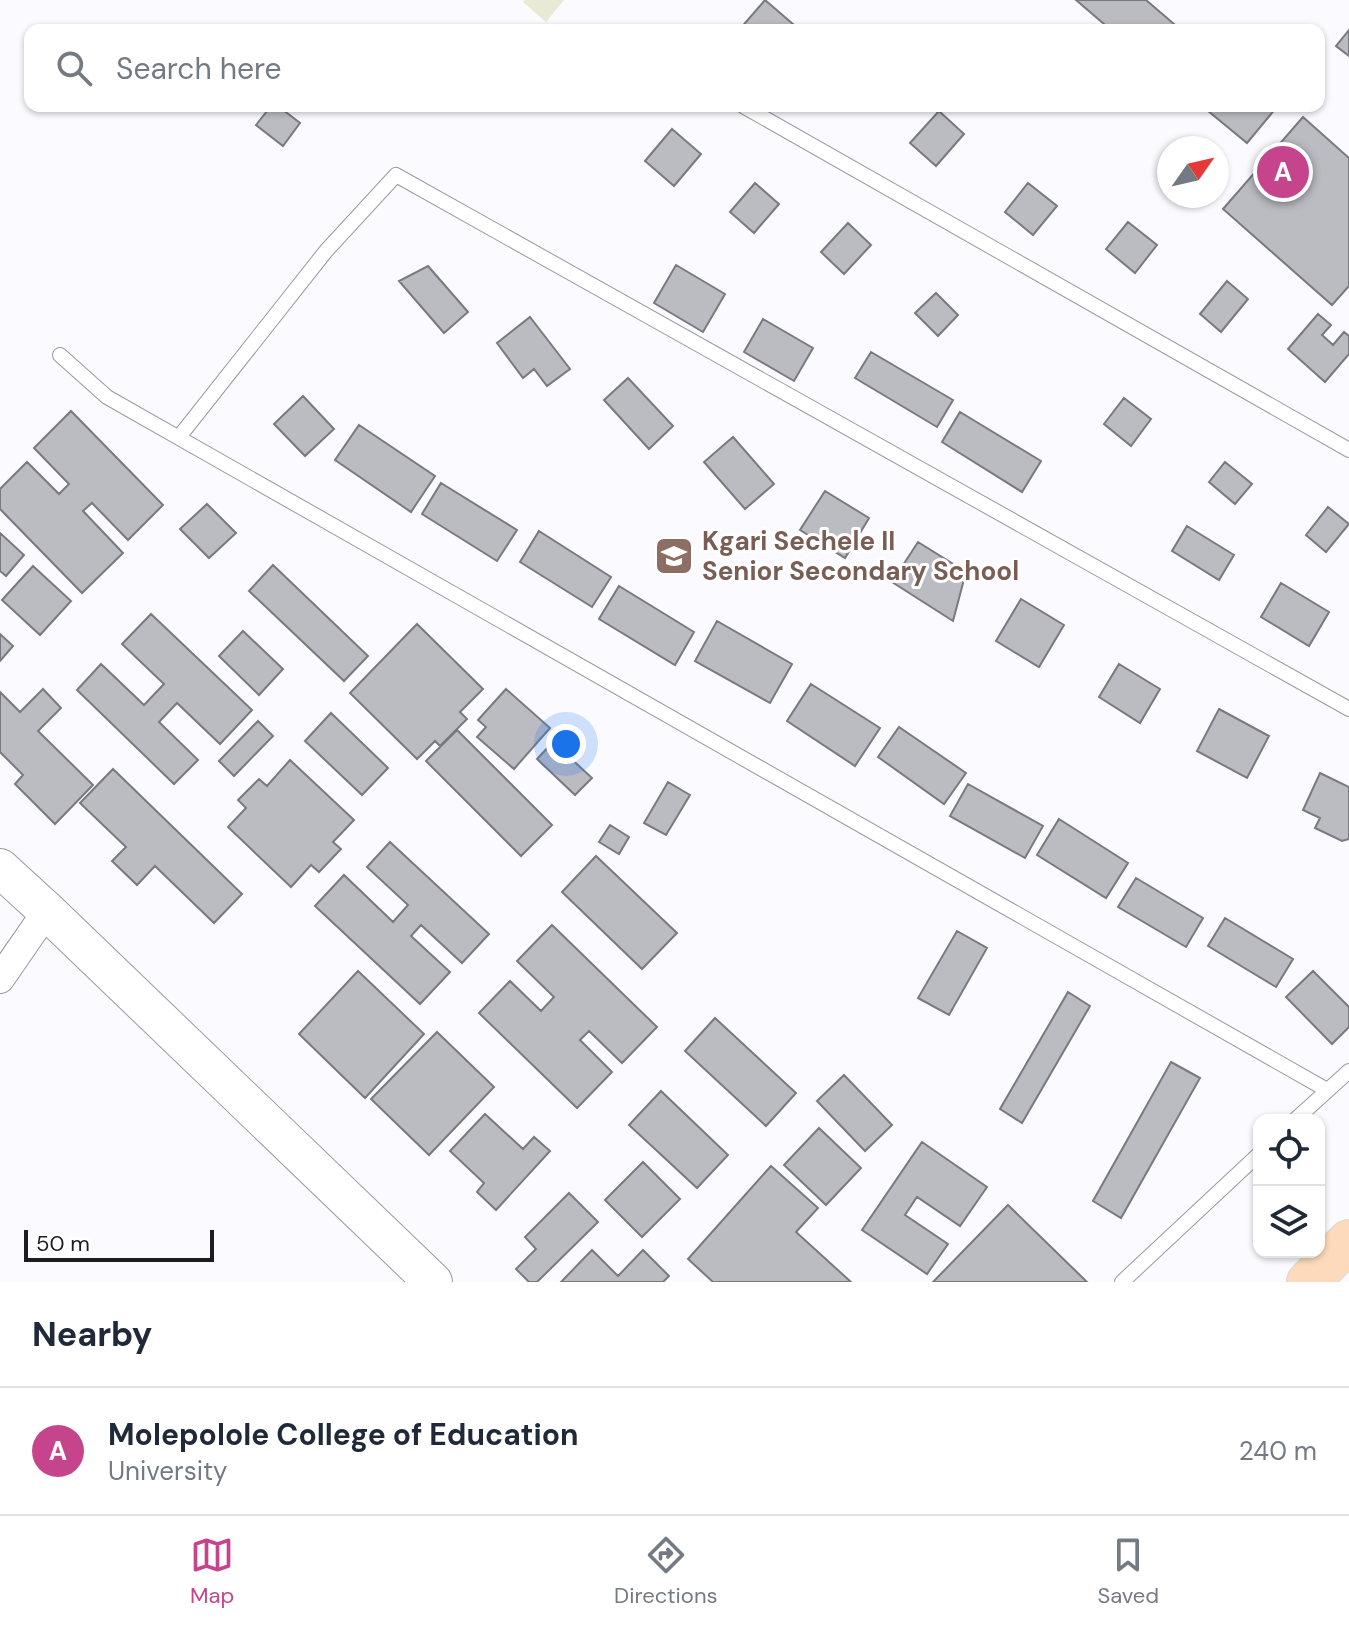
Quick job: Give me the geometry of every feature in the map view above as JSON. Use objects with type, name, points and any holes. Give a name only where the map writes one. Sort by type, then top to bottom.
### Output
[{"type":"main road","points":[[1308,1282],[1349,1241]]},
{"type":"street","points":[[0,868],[433,1282]]},
{"type":"street","points":[[0,979],[47,911]]},
{"type":"lane","points":[[754,112],[1349,450]]},
{"type":"lane","points":[[179,437],[326,251],[396,175],[1349,709]]},
{"type":"lane","points":[[60,355],[107,397],[1327,1090]]},
{"type":"lane","points":[[1301,1114],[1349,1071]]},
{"type":"lane","points":[[1122,1282],[1253,1160]]},
{"type":"green space","points":[[524,0],[564,0],[546,22]]},
{"type":"building","points":[[765,0],[793,24],[744,24]]},
{"type":"building","points":[[1076,0],[1146,0],[1174,24],[1104,24]]},
{"type":"building","points":[[1349,30],[1349,56],[1336,46]]},
{"type":"building","points":[[266,112],[286,112],[300,123],[283,146],[256,125]]},
{"type":"building","points":[[938,112],[964,134],[936,166],[910,143]]},
{"type":"building","points":[[1209,112],[1273,112],[1247,143]]},
{"type":"building","points":[[1303,117],[1349,158],[1349,286],[1332,305],[1223,209],[1229,208],[1229,202]]},
{"type":"building","points":[[672,129],[701,154],[674,186],[645,161]]},
{"type":"building","points":[[755,183],[779,204],[754,233],[730,212]]},
{"type":"building","points":[[1028,183],[1057,206],[1033,235],[1005,212]]},
{"type":"building","points":[[1128,222],[1157,245],[1135,273],[1106,249]]},
{"type":"building","points":[[848,223],[871,245],[844,274],[821,252]]},
{"type":"building","points":[[676,265],[725,294],[703,332],[654,303]]},
{"type":"building","points":[[428,266],[468,312],[444,333],[399,281]]},
{"type":"building","points":[[1227,281],[1248,299],[1221,332],[1200,314]]},
{"type":"building","points":[[936,293],[958,315],[938,336],[915,313]]},
{"type":"building","points":[[1318,314],[1331,325],[1322,335],[1333,345],[1344,332],[1349,336],[1349,354],[1325,382],[1288,349]]},
{"type":"building","points":[[530,317],[570,369],[547,386],[534,369],[523,378],[497,343]]},
{"type":"building","points":[[763,319],[813,348],[794,381],[744,352]]},
{"type":"building","points":[[871,352],[953,400],[937,427],[855,378]]},
{"type":"building","points":[[628,378],[673,426],[649,449],[604,400]]},
{"type":"building","points":[[303,396],[334,429],[305,456],[274,424]]},
{"type":"building","points":[[1124,398],[1151,419],[1131,446],[1104,424]]},
{"type":"building","points":[[71,411],[163,505],[128,540],[92,503],[83,511],[123,553],[82,593],[0,509],[0,489],[27,462],[59,494],[69,484],[34,448]]},
{"type":"building","points":[[960,412],[1041,461],[1022,492],[942,442]]},
{"type":"building","points":[[359,425],[435,476],[411,512],[335,460]]},
{"type":"building","points":[[733,437],[774,484],[745,509],[704,462]]},
{"type":"building","points":[[1225,462],[1252,484],[1235,504],[1209,482]]},
{"type":"building","points":[[441,483],[517,530],[497,561],[422,514]]},
{"type":"building","points":[[825,491],[869,518],[845,558],[800,530]]},
{"type":"building","points":[[207,504],[236,533],[209,558],[180,529]]},
{"type":"building","points":[[1328,507],[1349,524],[1326,552],[1306,535]]},
{"type":"building","points":[[1187,526],[1234,555],[1219,580],[1172,551]]},
{"type":"building","points":[[539,531],[611,577],[592,607],[520,562]]},
{"type":"building","points":[[0,533],[24,555],[6,576],[0,571]]},
{"type":"building","points":[[918,542],[966,572],[953,621],[892,582]]},
{"type":"building","points":[[273,565],[368,656],[344,681],[249,591]]},
{"type":"building","points":[[33,566],[71,601],[40,635],[2,600]]},
{"type":"building","points":[[1281,583],[1329,612],[1309,646],[1261,617]]},
{"type":"building","points":[[619,586],[694,632],[675,665],[599,619]]},
{"type":"building","points":[[1021,599],[1064,625],[1039,667],[996,641]]},
{"type":"building","points":[[151,614],[252,710],[220,744],[177,703],[159,722],[198,760],[174,784],[77,690],[101,664],[144,705],[164,684],[122,644]]},
{"type":"building","points":[[717,621],[792,664],[770,703],[695,661]]},
{"type":"building","points":[[417,624],[483,689],[460,712],[467,719],[440,746],[435,741],[417,759],[350,693]]},
{"type":"building","points":[[243,631],[283,669],[259,695],[219,656]]},
{"type":"building","points":[[0,634],[13,646],[0,661]]},
{"type":"building","points":[[1119,664],[1160,689],[1140,723],[1099,697]]},
{"type":"building","points":[[811,684],[880,728],[855,766],[787,721]]},
{"type":"building","points":[[43,689],[61,708],[38,731],[93,785],[55,824],[15,784],[23,775],[0,752],[0,692],[20,712]]},
{"type":"building","points":[[506,689],[550,728],[514,769],[477,737],[486,727],[478,720]]},
{"type":"building","points":[[1219,709],[1269,736],[1247,778],[1197,751]]},
{"type":"building","points":[[331,713],[388,768],[362,795],[305,741]]},
{"type":"building","points":[[258,721],[273,736],[234,776],[219,761]]},
{"type":"building","points":[[899,727],[966,773],[944,804],[878,757]]},
{"type":"building","points":[[457,730],[552,825],[521,856],[426,761]]},
{"type":"building","points":[[553,742],[592,778],[575,795],[537,759]]},
{"type":"building","points":[[290,760],[354,820],[333,842],[341,849],[319,872],[311,865],[291,887],[228,827],[246,808],[238,800],[259,779],[267,786]]},
{"type":"building","points":[[113,769],[242,894],[214,923],[155,866],[137,885],[112,861],[126,847],[80,803]]},
{"type":"building","points":[[1320,773],[1349,787],[1349,839],[1342,841],[1315,828],[1320,818],[1303,810]]},
{"type":"building","points":[[668,782],[690,795],[666,835],[644,823]]},
{"type":"building","points":[[968,784],[1043,826],[1025,858],[950,816]]},
{"type":"building","points":[[1059,819],[1128,863],[1106,898],[1037,855]]},
{"type":"building","points":[[610,825],[629,837],[619,854],[599,842]]},
{"type":"building","points":[[390,842],[489,934],[462,963],[421,925],[411,936],[450,972],[420,1004],[315,906],[344,875],[393,922],[408,905],[367,867]]},
{"type":"building","points":[[596,856],[677,933],[642,969],[562,892]]},
{"type":"building","points":[[1136,878],[1203,918],[1186,947],[1118,907]]},
{"type":"building","points":[[1225,918],[1293,959],[1276,987],[1208,946]]},
{"type":"building","points":[[552,925],[657,1027],[622,1063],[589,1031],[580,1040],[612,1072],[577,1108],[479,1013],[510,981],[541,1011],[554,997],[517,961]]},
{"type":"building","points":[[957,931],[987,948],[949,1015],[918,998]]},
{"type":"building","points":[[358,971],[424,1034],[365,1098],[299,1034]]},
{"type":"building","points":[[1313,971],[1349,1007],[1349,1027],[1332,1044],[1286,997]]},
{"type":"building","points":[[1068,992],[1090,1006],[1022,1123],[1000,1109]]},
{"type":"building","points":[[715,1018],[796,1093],[766,1126],[685,1051]]},
{"type":"building","points":[[437,1032],[494,1087],[429,1155],[371,1099]]},
{"type":"building","points":[[1171,1062],[1200,1078],[1121,1218],[1093,1201]]},
{"type":"building","points":[[844,1075],[892,1125],[865,1151],[817,1101]]},
{"type":"building","points":[[661,1091],[728,1155],[697,1188],[629,1125]]},
{"type":"building","points":[[485,1114],[523,1149],[534,1137],[550,1151],[496,1210],[477,1192],[484,1183],[450,1151]]},
{"type":"building","points":[[819,1128],[861,1168],[826,1205],[784,1165]]},
{"type":"building","points":[[922,1142],[987,1187],[960,1226],[917,1197],[905,1215],[948,1244],[927,1274],[862,1230]]},
{"type":"building","points":[[643,1162],[680,1199],[642,1237],[605,1200]]},
{"type":"building","points":[[771,1166],[818,1208],[796,1232],[851,1282],[713,1282],[688,1259]]},
{"type":"building","points":[[569,1193],[598,1222],[537,1282],[529,1282],[516,1269],[536,1249],[525,1237]]},
{"type":"building","points":[[1008,1205],[1087,1282],[933,1282]]},
{"type":"building","points":[[592,1250],[618,1276],[643,1250],[669,1276],[663,1282],[561,1282]]},
{"type":"place","name":"Molepolole College of Education","points":[[1283,172]]},
{"type":"place","name":"Kgari Sechele II Senior Secondary School","points":[[674,556]]}]
